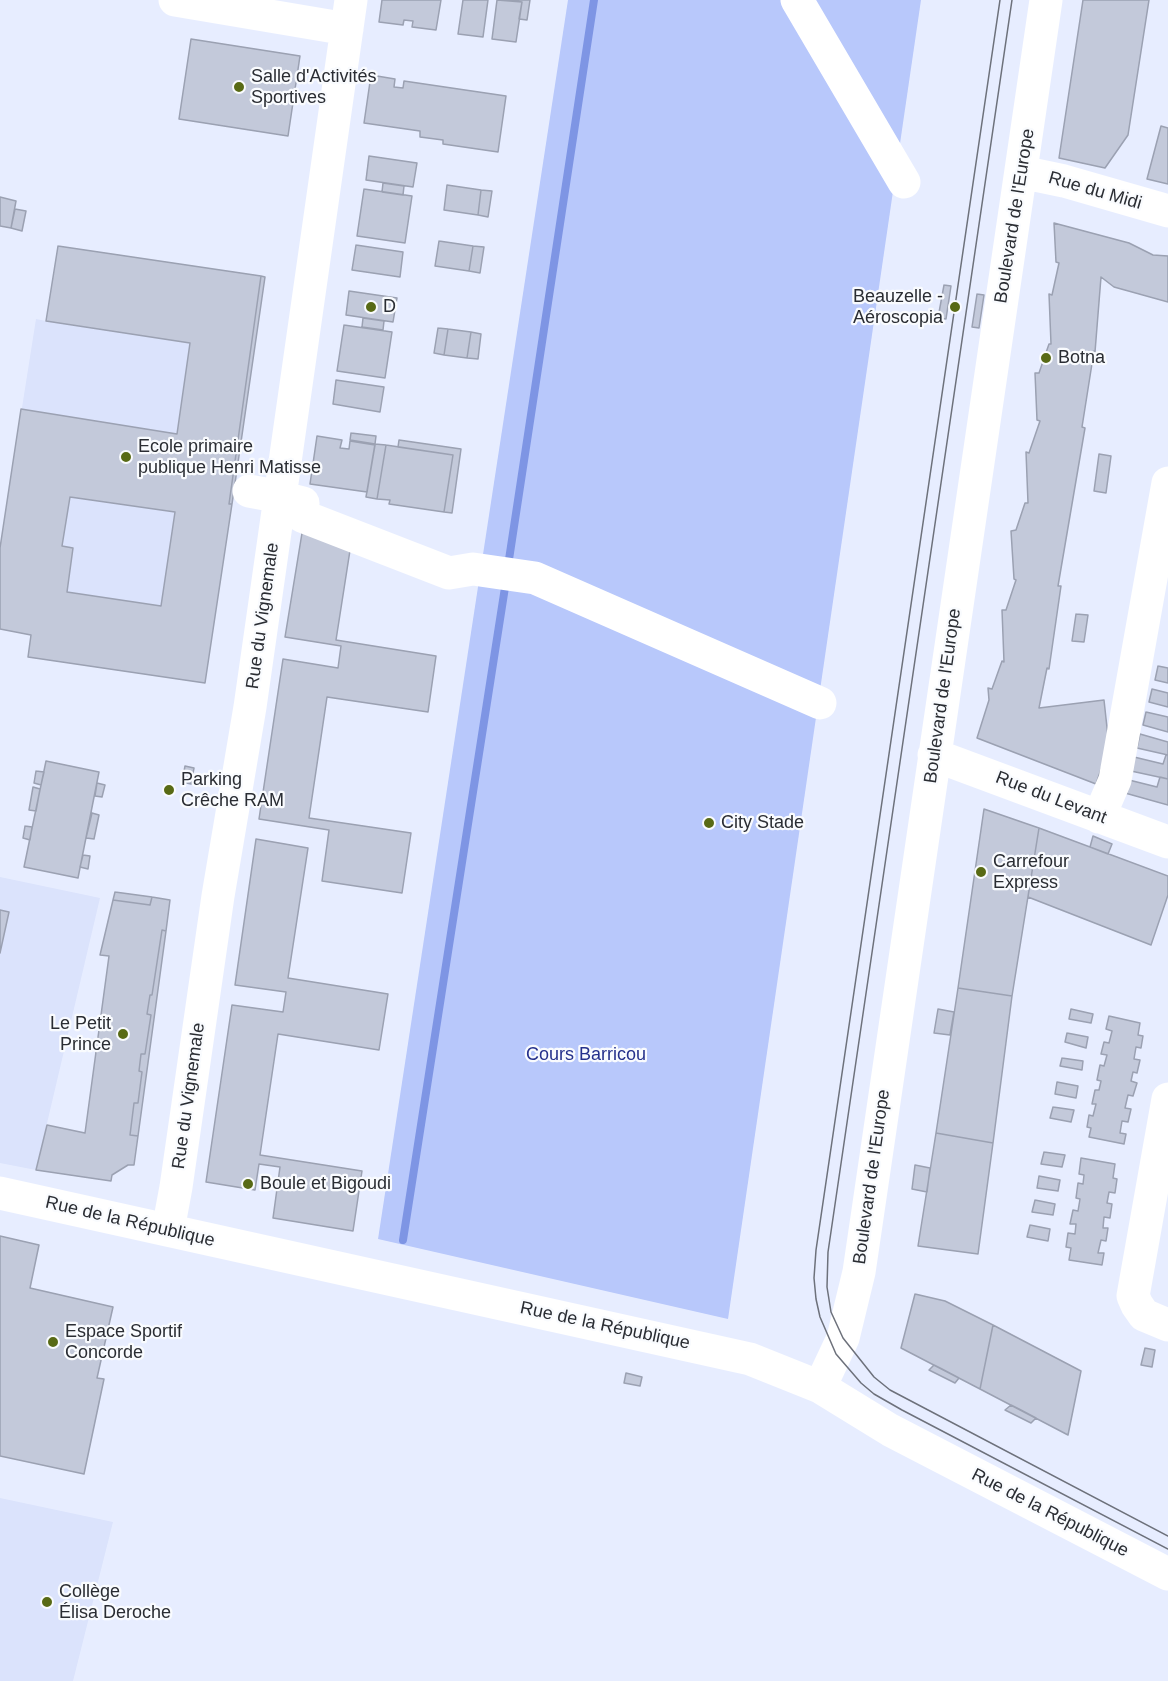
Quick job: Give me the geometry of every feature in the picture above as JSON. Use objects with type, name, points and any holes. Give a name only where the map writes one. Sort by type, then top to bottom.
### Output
[{"type":"street","points":[[175,0],[349,14]]},
{"type":"street","points":[[797,0],[904,182]]},
{"type":"street","name":"Boulevard de l'Europe","points":[[820,1387],[843,1338],[855,1292],[1046,0]]},
{"type":"street","name":"Rue du Vignemale","points":[[168,1230],[218,896],[250,707],[349,14]]},
{"type":"street","name":"Rue du Midi","points":[[1022,172],[1064,181],[1168,211]]},
{"type":"street","points":[[1099,817],[1116,780],[1168,483]]},
{"type":"street","points":[[267,495],[303,503],[302,516],[449,573],[473,569],[536,578],[820,703]]},
{"type":"street","name":"Rue du Levant","points":[[934,754],[1168,842]]},
{"type":"street","points":[[1168,1099],[1133,1296],[1144,1315],[1168,1325]]},
{"type":"street","name":"Rue de la République","points":[[0,1193],[750,1359],[820,1387],[890,1431],[1168,1574]]},
{"type":"shaded area","name":"Ecole primaire publique Henri Matisse","points":[[58,246],[265,277],[205,683],[28,657],[31,635],[0,629],[0,547],[36,319],[46,321]]},
{"type":"shaded area","points":[[0,877],[100,898],[36,1170],[0,1163]]},
{"type":"shaded area","name":"Collège Élisa Deroche","points":[[0,1498],[113,1522],[73,1681],[0,1681]]},
{"type":"green space","name":"Cours Barricou","points":[[568,0],[921,0],[728,1319],[378,1239]]},
{"type":"building","points":[[382,0],[441,0],[436,30],[412,27],[413,21],[404,20],[403,25],[379,22]]},
{"type":"building","points":[[463,0],[488,0],[483,37],[458,34]]},
{"type":"building","points":[[497,0],[522,2],[516,42],[492,39]]},
{"type":"building","points":[[507,0],[530,0],[527,20],[519,19],[522,2]]},
{"type":"building","points":[[1083,0],[1149,0],[1128,135],[1105,168],[1059,158]]},
{"type":"building","name":"Salle d'Activités Sportives","points":[[191,39],[300,56],[288,136],[179,119]]},
{"type":"building","points":[[371,75],[395,79],[394,87],[403,88],[404,81],[506,96],[498,152],[443,144],[443,140],[420,137],[420,131],[364,123]]},
{"type":"building","points":[[1161,126],[1168,128],[1168,184],[1147,179]]},
{"type":"building","points":[[369,156],[417,163],[413,187],[366,180]]},
{"type":"building","points":[[383,183],[404,186],[403,195],[382,192]]},
{"type":"building","points":[[447,185],[481,190],[478,215],[444,210]]},
{"type":"building","points":[[364,189],[412,196],[405,243],[357,236]]},
{"type":"building","points":[[481,190],[492,191],[488,217],[478,215]]},
{"type":"building","points":[[0,197],[16,201],[11,228],[0,226]]},
{"type":"building","points":[[15,209],[26,211],[22,231],[11,228]]},
{"type":"building","points":[[1054,223],[1129,243],[1153,255],[1168,256],[1168,302],[1114,287],[1101,277],[1095,352],[1082,427],[1085,428],[1058,586],[1061,586],[1049,669],[1047,668],[1039,708],[1104,700],[1109,746],[1096,784],[977,738],[989,700],[988,688],[992,689],[1002,661],[1004,662],[1002,610],[1006,610],[1016,580],[1014,579],[1011,531],[1016,530],[1025,503],[1028,503],[1026,452],[1029,453],[1040,421],[1037,420],[1035,373],[1039,373],[1049,344],[1051,344],[1049,294],[1052,295],[1059,263],[1056,262]]},
{"type":"building","points":[[439,241],[473,246],[469,271],[435,266]]},
{"type":"building","points":[[356,245],[403,252],[400,277],[352,270]]},
{"type":"building","name":"Ecole primaire publique Henri Matisse","points":[[58,246],[261,276],[229,504],[232,504],[205,683],[28,657],[31,635],[0,629],[0,548],[21,409],[177,434],[190,343],[46,321]],"holes":[[[70,497],[175,512],[161,606],[67,592],[73,548],[62,546]]]},
{"type":"building","points":[[473,246],[484,247],[480,273],[469,271]]},
{"type":"building","points":[[261,276],[265,277],[232,504],[229,504]]},
{"type":"building","points":[[944,285],[951,286],[946,319],[938,318]]},
{"type":"building","name":"D","points":[[349,291],[397,298],[393,322],[346,315]]},
{"type":"building","points":[[977,294],[984,295],[979,328],[972,327]]},
{"type":"building","points":[[363,318],[384,321],[383,330],[362,327]]},
{"type":"building","points":[[344,325],[392,332],[385,378],[337,371]]},
{"type":"building","points":[[438,328],[448,329],[444,355],[434,353]]},
{"type":"building","points":[[448,329],[471,332],[467,358],[444,355]]},
{"type":"building","points":[[471,332],[481,334],[478,359],[467,358]]},
{"type":"building","points":[[336,380],[384,387],[380,412],[333,404]]},
{"type":"building","points":[[351,433],[376,436],[375,444],[350,440]]},
{"type":"building","points":[[317,436],[342,440],[340,448],[349,449],[350,441],[375,445],[367,492],[310,484]]},
{"type":"building","points":[[399,440],[461,449],[452,513],[444,512],[453,455],[398,447]]},
{"type":"building","points":[[375,444],[386,445],[377,499],[366,497]]},
{"type":"building","points":[[386,445],[453,455],[444,512],[389,504],[390,500],[377,499]]},
{"type":"building","points":[[1099,454],[1111,456],[1106,493],[1094,491]]},
{"type":"building","points":[[303,527],[351,544],[336,640],[436,656],[428,712],[327,697],[309,818],[411,833],[402,893],[322,881],[329,830],[259,819],[283,659],[338,668],[341,646],[285,637]]},
{"type":"building","points":[[1076,614],[1088,615],[1084,642],[1072,641]]},
{"type":"building","points":[[1158,666],[1168,668],[1168,683],[1155,680]]},
{"type":"building","points":[[1152,689],[1168,693],[1168,707],[1149,702]]},
{"type":"building","points":[[1146,712],[1168,717],[1168,732],[1143,725]]},
{"type":"building","points":[[1140,734],[1168,742],[1168,755],[1137,748]]},
{"type":"building","points":[[1168,755],[1168,779],[1131,771],[1134,757],[1163,764]]},
{"type":"building","points":[[46,761],[99,772],[78,878],[24,867]]},
{"type":"building","points":[[185,766],[194,768],[191,784],[182,782]]},
{"type":"building","points":[[36,771],[44,772],[41,785],[34,783]]},
{"type":"building","points":[[1160,777],[1168,779],[1168,805],[1125,793],[1129,780],[1157,787]]},
{"type":"building","points":[[97,783],[105,785],[102,797],[95,796]]},
{"type":"building","points":[[33,787],[40,789],[36,811],[29,810]]},
{"type":"building","points":[[984,809],[1039,828],[1012,996],[958,988]]},
{"type":"building","points":[[92,813],[99,815],[94,839],[86,838]]},
{"type":"building","points":[[25,826],[32,827],[30,840],[23,838]]},
{"type":"building","points":[[1039,828],[1168,876],[1168,895],[1151,945],[1028,897]]},
{"type":"building","points":[[1093,836],[1112,844],[1108,854],[1090,847]]},
{"type":"building","points":[[256,839],[308,848],[288,978],[388,994],[379,1050],[278,1034],[260,1155],[362,1171],[353,1231],[273,1218],[280,1167],[259,1164],[255,1190],[206,1182],[232,1005],[283,1012],[286,992],[235,985]]},
{"type":"building","points":[[83,855],[90,856],[88,869],[80,867]]},
{"type":"building","points":[[115,892],[152,897],[150,905],[113,900]]},
{"type":"building","name":"Le Petit Prince","points":[[152,897],[170,900],[166,931],[162,930],[147,1014],[151,1015],[145,1054],[141,1054],[139,1071],[142,1072],[138,1103],[134,1103],[130,1135],[138,1136],[134,1165],[128,1165],[112,1175],[111,1181],[36,1170],[47,1125],[85,1133],[109,956],[100,955],[113,900],[150,905]]},
{"type":"building","points":[[0,910],[9,912],[0,953]]},
{"type":"building","points":[[162,930],[166,931],[138,1136],[130,1135],[134,1103],[138,1103],[142,1072],[139,1071],[141,1054],[145,1054],[151,1015],[147,1014]]},
{"type":"building","points":[[958,988],[1012,996],[993,1143],[936,1133]]},
{"type":"building","points":[[938,1009],[954,1012],[950,1035],[934,1033]]},
{"type":"building","points":[[1071,1009],[1093,1014],[1091,1023],[1069,1019]]},
{"type":"building","points":[[1109,1016],[1140,1023],[1138,1035],[1143,1036],[1141,1048],[1136,1047],[1134,1059],[1140,1060],[1137,1073],[1133,1072],[1131,1081],[1137,1083],[1133,1096],[1128,1095],[1125,1108],[1131,1109],[1128,1122],[1122,1121],[1120,1133],[1126,1134],[1124,1144],[1089,1137],[1091,1128],[1087,1127],[1089,1115],[1093,1116],[1096,1104],[1092,1104],[1095,1090],[1099,1090],[1101,1081],[1097,1080],[1100,1065],[1104,1066],[1107,1055],[1101,1054],[1104,1042],[1109,1043],[1112,1031],[1106,1029]]},
{"type":"building","points":[[1067,1033],[1088,1037],[1086,1048],[1065,1042]]},
{"type":"building","points":[[1062,1058],[1083,1061],[1082,1070],[1060,1066]]},
{"type":"building","points":[[1057,1082],[1078,1086],[1076,1098],[1055,1094]]},
{"type":"building","points":[[1053,1107],[1074,1110],[1071,1122],[1050,1118]]},
{"type":"building","points":[[936,1133],[993,1143],[978,1254],[918,1246]]},
{"type":"building","points":[[1044,1152],[1065,1155],[1062,1167],[1041,1164]]},
{"type":"building","points":[[1081,1158],[1115,1164],[1113,1178],[1117,1179],[1115,1193],[1109,1192],[1107,1203],[1112,1204],[1110,1218],[1104,1217],[1103,1228],[1108,1228],[1106,1241],[1101,1240],[1098,1253],[1104,1253],[1102,1265],[1069,1260],[1071,1248],[1066,1247],[1068,1233],[1075,1234],[1076,1224],[1070,1224],[1073,1210],[1078,1211],[1080,1199],[1076,1198],[1078,1183],[1083,1184],[1084,1175],[1079,1174]]},
{"type":"building","points":[[915,1165],[930,1168],[927,1192],[912,1189]]},
{"type":"building","points":[[1039,1176],[1060,1180],[1058,1191],[1037,1188]]},
{"type":"building","points":[[1035,1200],[1055,1204],[1053,1215],[1032,1212]]},
{"type":"building","points":[[1030,1225],[1050,1229],[1048,1241],[1027,1237]]},
{"type":"building","name":"Espace Sportif Concorde","points":[[0,1236],[39,1245],[30,1288],[113,1307],[97,1378],[104,1379],[84,1474],[0,1456]]},
{"type":"building","points":[[915,1294],[945,1301],[993,1325],[980,1389],[901,1348]]},
{"type":"building","points":[[993,1325],[1081,1371],[1068,1435],[980,1389]]},
{"type":"building","points":[[1145,1348],[1155,1350],[1152,1367],[1141,1365]]},
{"type":"building","points":[[934,1365],[959,1378],[955,1383],[929,1370]]},
{"type":"building","points":[[626,1373],[642,1377],[640,1386],[624,1383]]},
{"type":"building","points":[[1011,1405],[1036,1418],[1031,1423],[1005,1410]]},
{"type":"waterway","points":[[508,566],[594,0]]},
{"type":"waterway","points":[[403,1240],[506,581]]},
{"type":"tram line","points":[[1000,0],[816,1250],[814,1278],[816,1299],[820,1317],[836,1354],[861,1383],[874,1394],[1168,1549]]},
{"type":"tram line","points":[[1012,0],[828,1252],[827,1287],[831,1312],[843,1338],[874,1377],[890,1390],[1168,1536]]},
{"type":"place","name":"Salle d'Activités Sportives","points":[[239,87]]},
{"type":"place","name":"D","points":[[371,307]]},
{"type":"place","name":"Beauzelle - Aéroscopia","points":[[955,307]]},
{"type":"place","name":"Botna","points":[[1046,358]]},
{"type":"place","name":"Ecole primaire publique Henri Matisse","points":[[126,457]]},
{"type":"place","name":"Parking Crêche RAM","points":[[169,790]]},
{"type":"place","name":"City Stade","points":[[709,823]]},
{"type":"place","name":"Carrefour Express","points":[[981,872]]},
{"type":"place","name":"Le Petit Prince","points":[[123,1034]]},
{"type":"place","name":"Boule et Bigoudi","points":[[248,1184]]},
{"type":"place","name":"Espace Sportif Concorde","points":[[53,1342]]},
{"type":"place","name":"Collège Élisa Deroche","points":[[47,1602]]}]
